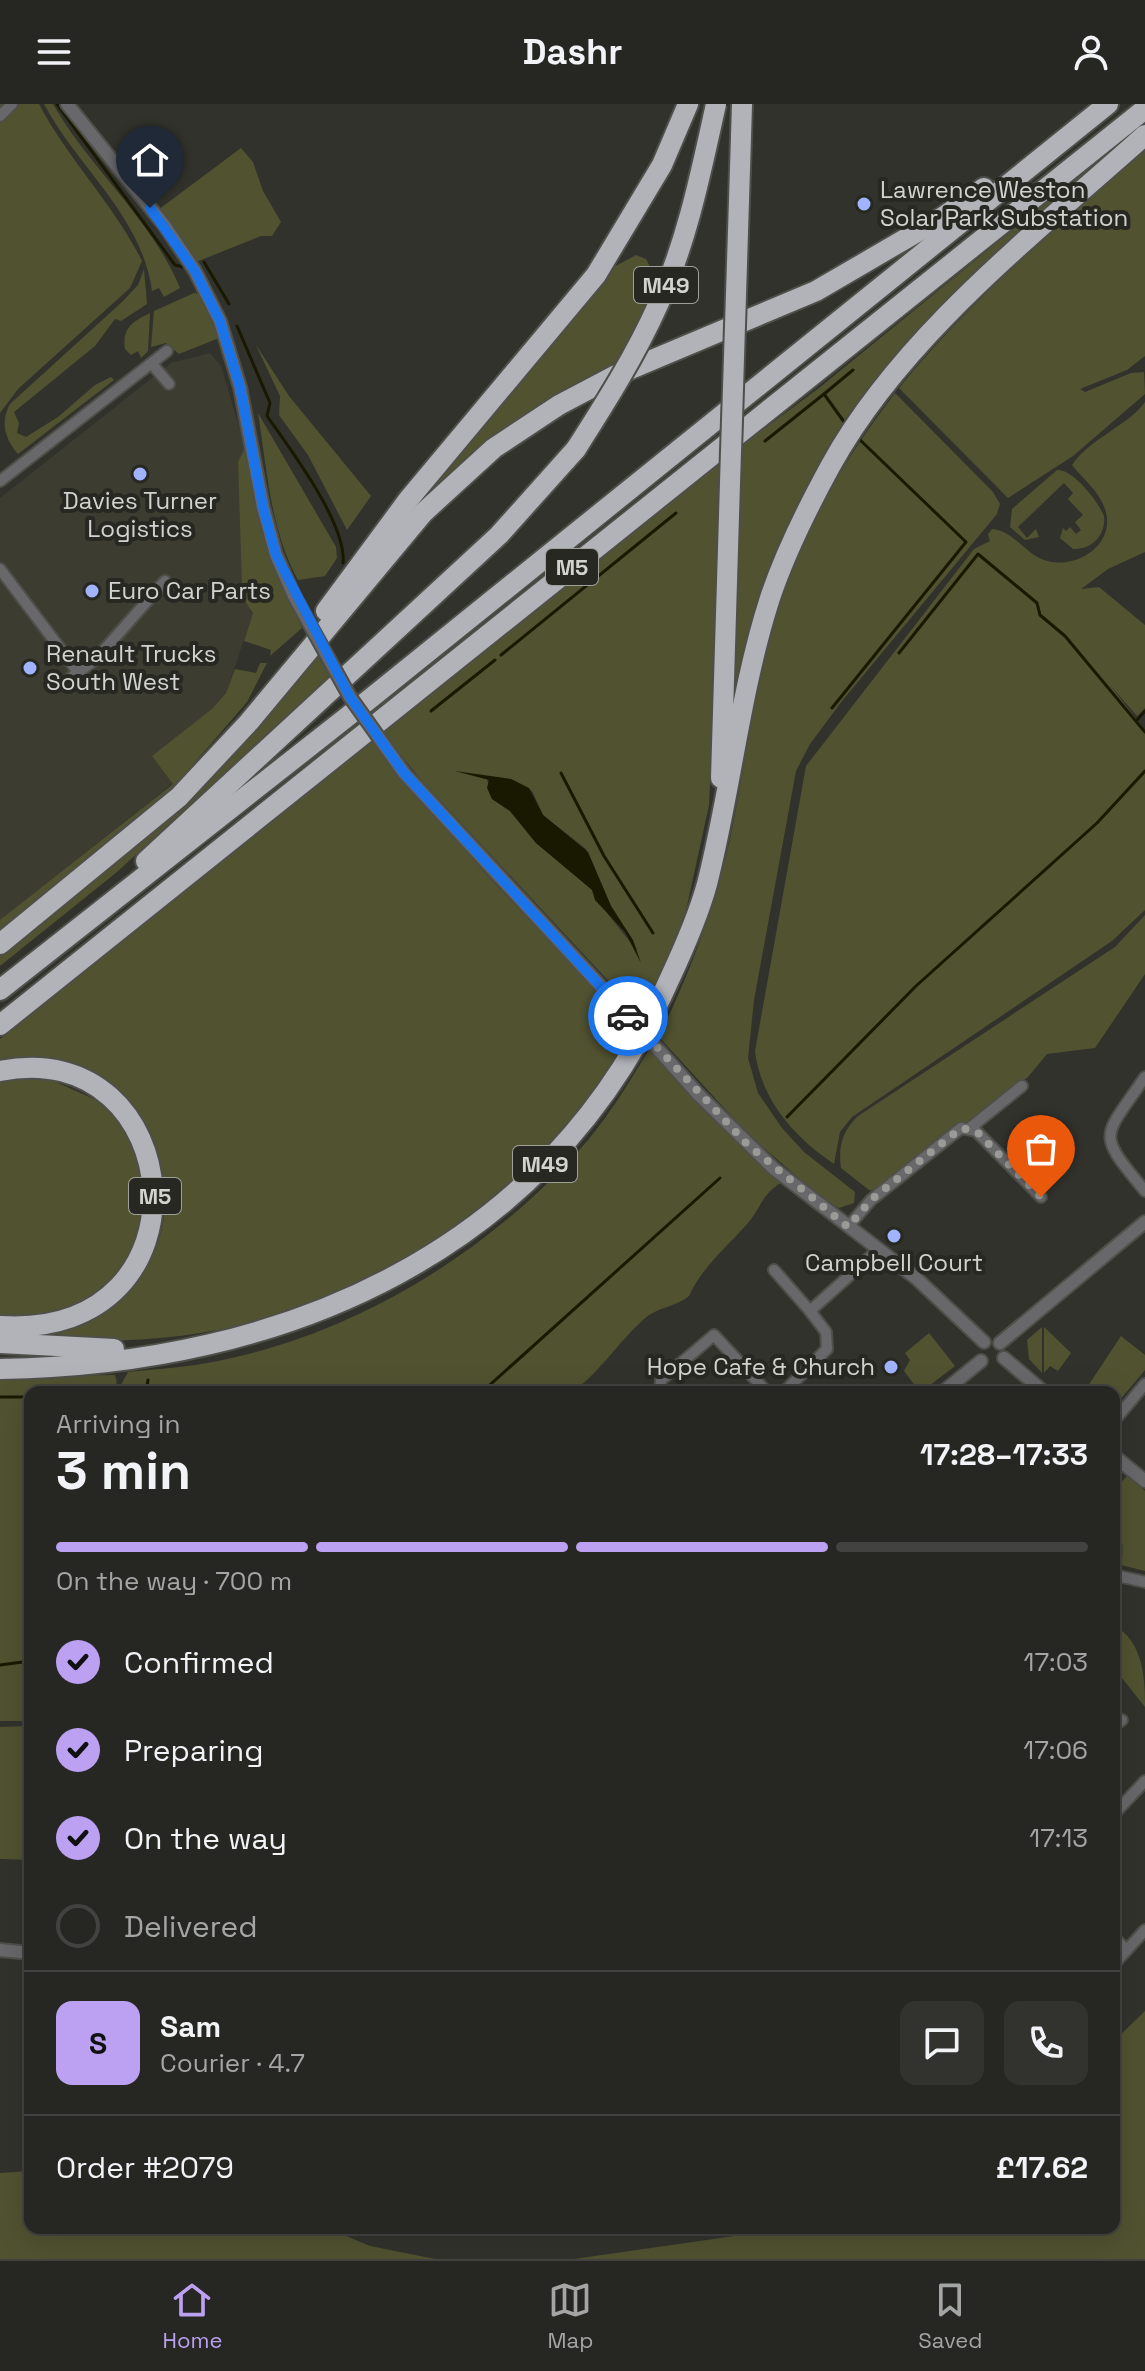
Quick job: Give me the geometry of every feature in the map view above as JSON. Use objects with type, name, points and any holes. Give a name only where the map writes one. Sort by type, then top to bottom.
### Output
[{"type":"highway","points":[[249,722],[408,500],[596,275],[626,231],[662,165],[688,104]]},
{"type":"highway","name":"M49","points":[[52,947],[499,535],[576,449],[635,352],[659,303],[690,214],[716,104]]},
{"type":"highway","name":"M49","points":[[0,1369],[55,1368],[137,1359],[214,1343],[334,1307],[402,1274],[465,1234],[548,1163],[612,1085],[652,1020],[706,887],[718,830],[736,206],[742,104]]},
{"type":"highway","name":"M5","points":[[0,944],[179,797],[249,722],[423,513],[494,448],[559,405],[614,376],[816,291],[943,217],[1107,104]]},
{"type":"highway","name":"M5","points":[[0,990],[210,826],[1107,104]]},
{"type":"highway","name":"M5","points":[[0,1025],[1145,109]]},
{"type":"highway","points":[[718,830],[731,783],[755,651],[771,595],[833,462],[905,363],[955,309],[1145,135]]},
{"type":"highway","name":"M5","points":[[0,1071],[54,1070],[80,1079],[106,1095],[127,1116],[141,1139],[151,1166],[155,1196],[146,1244],[130,1273],[110,1294],[88,1309],[64,1319],[32,1325],[0,1326]]},
{"type":"highway","points":[[0,1343],[86,1350],[214,1343]]},
{"type":"street","points":[[0,116],[12,104]]},
{"type":"street","points":[[67,104],[165,226],[195,271],[220,321],[240,387],[263,507],[276,555],[294,596],[350,697],[404,773],[698,1094],[773,1168],[963,1318],[984,1342]]},
{"type":"street","points":[[0,481],[167,351]]},
{"type":"street","points":[[152,364],[169,384]]},
{"type":"street","points":[[0,569],[78,672]]},
{"type":"street","points":[[64,683],[96,659],[165,581]]},
{"type":"street","points":[[1145,1077],[1113,1124],[1109,1138],[1112,1153],[1145,1191]]},
{"type":"street","points":[[848,1227],[871,1200],[954,1131],[970,1128],[1022,1086]]},
{"type":"street","points":[[970,1128],[1011,1163],[1041,1197]]},
{"type":"street","points":[[1000,1343],[1145,1222]]},
{"type":"street","points":[[810,1311],[879,1249]]},
{"type":"street","points":[[774,1270],[826,1332],[827,1349],[790,1386]]},
{"type":"street","points":[[660,1386],[661,1380],[714,1335],[761,1386]]},
{"type":"street","points":[[981,1361],[979,1353],[984,1342],[992,1339],[1000,1343],[1004,1358],[1037,1386]]},
{"type":"street","points":[[981,1361],[995,1365],[1004,1358]]},
{"type":"street","points":[[950,1386],[981,1361]]},
{"type":"street","points":[[1120,1414],[1145,1384]]},
{"type":"street","points":[[1120,1461],[1145,1481]]},
{"type":"street","points":[[1120,1576],[1145,1582]]},
{"type":"street","points":[[1120,1808],[1145,1781]]},
{"type":"street","points":[[1120,1958],[1145,1930]]},
{"type":"street","points":[[1120,1944],[1127,1950]]},
{"type":"street","points":[[0,1950],[24,1952]]},
{"type":"shaded area","points":[[0,104],[39,104],[118,220],[142,261],[130,288],[18,389],[0,413]]},
{"type":"shaded area","points":[[44,104],[53,104],[84,150],[137,216],[168,263],[180,288],[164,297],[159,288],[152,291],[136,239]]},
{"type":"shaded area","points":[[1136,129],[843,434],[734,716],[742,445],[819,388]]},
{"type":"shaded area","points":[[1145,147],[1145,356],[1127,370],[1080,389],[1085,392],[1131,373],[1144,372],[1145,394],[1073,456],[1008,498],[899,388],[986,293]]},
{"type":"shaded area","points":[[241,148],[253,162],[263,191],[281,222],[272,236],[261,236],[196,262],[158,210]]},
{"type":"shaded area","points":[[636,255],[646,259],[657,280],[620,360],[554,396],[472,455],[418,507],[414,505],[610,269]]},
{"type":"shaded area","points":[[144,269],[147,304],[121,321],[115,319],[95,346],[14,412],[19,423],[17,433],[26,437],[58,417],[95,385],[111,377],[114,380],[18,454],[5,430],[5,417],[10,404],[122,302],[138,285]]},
{"type":"shaded area","points":[[194,293],[199,294],[219,338],[179,354],[166,343],[151,347],[154,311]]},
{"type":"shaded area","points":[[150,313],[148,351],[141,358],[138,351],[131,355],[125,349],[127,331],[133,323]]},
{"type":"shaded area","points":[[256,345],[289,396],[371,496],[347,530],[308,455],[279,415],[280,396]]},
{"type":"shaded area","points":[[210,353],[221,366],[245,447],[238,462],[244,600],[253,613],[226,693],[212,709],[173,783],[0,921],[0,498],[171,363]]},
{"type":"shaded area","points":[[895,393],[993,492],[1000,504],[997,514],[842,701],[810,744],[796,771],[754,1000],[748,1058],[758,1093],[782,1128],[804,1152],[855,1192],[854,1203],[839,1208],[818,1195],[749,1135],[659,1037],[694,958],[721,875],[764,658],[789,576],[828,494]]},
{"type":"shaded area","points":[[1145,402],[1145,552],[1108,569],[1081,589],[1099,587],[1145,625],[1145,708],[1137,716],[1110,685],[1145,730],[1145,910],[1112,941],[852,1117],[840,1132],[834,1164],[806,1142],[782,1116],[764,1086],[755,1051],[806,766],[974,549],[990,541],[988,534],[992,529],[1007,534],[1044,560],[1069,562],[1091,552],[1105,533],[1105,509],[1095,491],[1072,465],[1089,447],[1129,418]]},
{"type":"shaded area","points":[[258,413],[336,547],[337,558],[325,576],[298,580],[289,560],[275,520]]},
{"type":"shaded area","points":[[245,447],[249,449],[269,551],[302,628],[270,656],[271,650],[244,641],[253,613],[244,600],[242,585],[238,462]]},
{"type":"shaded area","points":[[724,459],[709,805],[685,915],[642,1017],[422,781],[382,732]],"holes":[[[487,779],[511,779],[532,791],[543,815],[586,849],[611,906],[638,951],[592,889],[536,843],[510,811],[492,799]]]},
{"type":"shaded area","points":[[1057,470],[1077,480],[1104,516],[1100,535],[1092,544],[1080,549],[1073,549],[1060,538],[1063,528],[1066,531],[1070,527],[1076,534],[1081,530],[1075,522],[1083,515],[1068,499],[1073,493],[1064,483],[1018,527],[1027,538],[1036,529],[1039,537],[1025,540],[1010,527],[1012,509]]},
{"type":"shaded area","points":[[317,654],[330,677],[117,872],[0,966],[0,952]]},
{"type":"shaded area","points":[[260,663],[267,663],[247,702],[171,790],[0,930],[0,920],[173,784],[152,756],[212,709],[226,693],[235,669],[256,673]]},
{"type":"shaded area","points":[[372,741],[406,785],[498,887],[635,1031],[581,1107],[520,1174],[451,1230],[377,1275],[297,1309],[211,1331],[122,1340],[28,1336],[61,1329],[91,1317],[117,1300],[138,1278],[154,1253],[163,1225],[164,1193],[153,1142],[130,1106],[111,1093],[55,1066],[23,1060],[0,1063],[0,1039]]},
{"type":"shaded area","points":[[455,771],[511,779],[529,788],[543,815],[588,852],[611,906],[633,940],[641,963],[625,932],[595,900],[592,890],[536,843],[510,811],[492,799],[487,788],[489,780]]},
{"type":"shaded area","points":[[1145,915],[1145,974],[1095,1048],[1047,1054],[1028,1077],[967,1122],[952,1127],[877,1191],[869,1190],[841,1168],[842,1140],[858,1116],[1115,947]]},
{"type":"shaded area","points":[[650,1048],[737,1142],[782,1182],[769,1192],[747,1224],[708,1267],[689,1296],[644,1319],[579,1386],[120,1386],[128,1372],[197,1365],[261,1351],[315,1333],[417,1283],[509,1218],[551,1180],[589,1139]]},
{"type":"shaded area","points":[[49,1079],[101,1102],[116,1116],[136,1147],[147,1217],[119,1277],[67,1312],[0,1320],[0,1080]]},
{"type":"shaded area","points":[[1042,1327],[1042,1373],[1029,1359],[1027,1340]]},
{"type":"shaded area","points":[[1044,1327],[1071,1353],[1058,1371],[1050,1366],[1044,1373]]},
{"type":"shaded area","points":[[929,1333],[955,1366],[929,1386],[915,1386],[904,1371],[910,1360],[905,1353]]},
{"type":"shaded area","points":[[1121,1336],[1145,1355],[1145,1370],[1120,1400],[1120,1386],[1088,1386]]},
{"type":"shaded area","points":[[115,1375],[117,1383],[112,1386],[24,1386],[24,1721],[0,1721],[0,1376]]},
{"type":"shaded area","points":[[1127,1476],[1145,1491],[1145,1571],[1121,1565],[1120,1484]]},
{"type":"shaded area","points":[[1120,1629],[1137,1651],[1143,1672],[1145,1707],[1120,1676]]},
{"type":"shaded area","points":[[24,1726],[24,1860],[0,1859],[0,1727]]},
{"type":"shaded area","points":[[1145,2011],[1145,2259],[574,2259],[748,2234],[1120,2234],[1120,2035]]},
{"type":"shaded area","points":[[24,2171],[24,2234],[341,2234],[370,2246],[435,2259],[0,2259],[0,2173]]},
{"type":"waterway","points":[[57,104],[175,265],[183,267]]},
{"type":"waterway","points":[[204,262],[229,304]]},
{"type":"waterway","points":[[237,326],[270,403],[267,416],[327,508],[342,547],[343,563]]},
{"type":"waterway","points":[[824,394],[853,370]]},
{"type":"waterway","points":[[765,441],[824,394],[847,426]]},
{"type":"waterway","points":[[832,708],[966,542],[857,437]]},
{"type":"waterway","points":[[501,655],[676,513]]},
{"type":"waterway","points":[[899,653],[978,554],[1037,603],[1040,615],[1065,636],[1145,732]]},
{"type":"waterway","points":[[431,711],[495,660]]},
{"type":"waterway","points":[[1137,720],[1145,711]]},
{"type":"waterway","points":[[787,1117],[916,986],[1097,823],[1145,771]]},
{"type":"waterway","points":[[561,773],[604,856],[653,933]]},
{"type":"waterway","points":[[489,1386],[720,1178]]},
{"type":"waterway","points":[[147,1386],[148,1380]]},
{"type":"waterway","points":[[0,1397],[24,1397]]},
{"type":"waterway","points":[[0,1665],[24,1662]]},
{"type":"way so far","points":[[628,1016],[747,1144],[848,1227],[871,1200],[961,1128],[976,1131],[1011,1163],[1041,1197]]},
{"type":"place","name":"Lawrence Weston Solar Park Substation","points":[[864,204]]},
{"type":"place","name":"Davies Turner Logistics","points":[[140,474]]},
{"type":"place","name":"Euro Car Parts","points":[[92,591]]},
{"type":"place","name":"Renault Trucks South West","points":[[30,668]]},
{"type":"place","name":"Campbell Court","points":[[894,1236]]},
{"type":"place","name":"Hope Cafe & Church","points":[[891,1367]]},
{"type":"route","points":[[150,208],[195,271],[220,321],[240,387],[263,507],[276,555],[294,596],[350,697],[404,773],[628,1016]]}]
